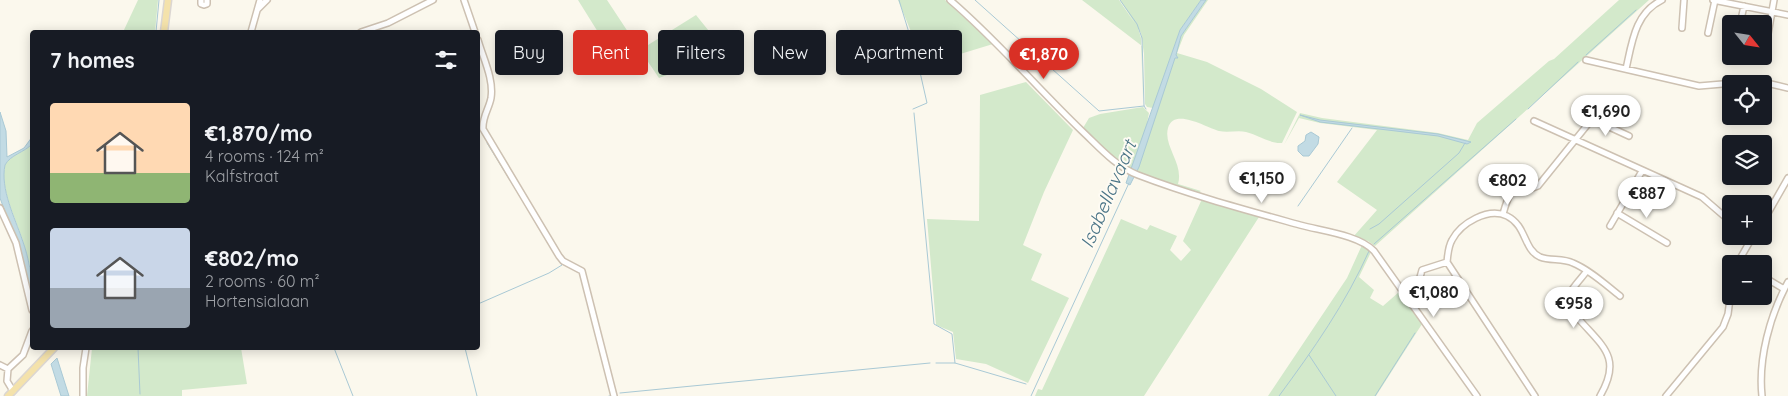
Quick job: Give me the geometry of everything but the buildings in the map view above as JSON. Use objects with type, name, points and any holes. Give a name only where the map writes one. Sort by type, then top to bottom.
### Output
[{"type":"main road","points":[[164,30],[168,0]]},
{"type":"main road","points":[[10,394],[52,350]]},
{"type":"street","points":[[201,0],[204,5],[207,0]]},
{"type":"street","points":[[252,30],[260,0]]},
{"type":"street","points":[[258,9],[267,0]]},
{"type":"street","points":[[368,30],[388,24],[433,0]]},
{"type":"street","points":[[464,0],[474,30]]},
{"type":"street","points":[[950,0],[980,27],[1081,130],[1113,160],[1130,172],[1261,214],[1364,242],[1374,251],[1477,396]]},
{"type":"street","points":[[1626,69],[1639,21],[1651,7],[1662,0]]},
{"type":"street","points":[[1682,28],[1684,0]]},
{"type":"street","points":[[1708,33],[1714,0],[1728,1],[1788,15]]},
{"type":"street","points":[[1771,15],[1774,0]]},
{"type":"street","points":[[1742,15],[1744,6]]},
{"type":"street","points":[[480,47],[491,90],[483,129],[559,256],[563,261],[582,272],[614,396]]},
{"type":"street","points":[[1586,60],[1699,86],[1758,81],[1788,88]]},
{"type":"street","points":[[1503,214],[1508,196],[1514,190],[1530,190],[1538,186],[1576,141],[1604,103]]},
{"type":"street","points":[[1592,120],[1629,136]]},
{"type":"street","points":[[1534,121],[1702,197],[1722,214]]},
{"type":"street","points":[[1610,226],[1642,171]]},
{"type":"street","points":[[1772,206],[1788,178]]},
{"type":"street","points":[[0,208],[18,250],[30,301]]},
{"type":"street","points":[[1617,213],[1667,243]]},
{"type":"street","points":[[1535,396],[1448,262],[1450,245],[1458,232],[1477,217],[1488,214],[1503,214],[1519,226],[1529,247],[1537,255],[1573,263],[1620,296]]},
{"type":"street","points":[[1407,297],[1417,288],[1422,270],[1448,262]]},
{"type":"street","points":[[1586,272],[1570,294],[1568,301],[1571,311],[1609,356],[1610,377],[1600,396]]},
{"type":"street","points":[[1772,282],[1784,289]]},
{"type":"street","points":[[1762,396],[1763,354],[1788,282]]},
{"type":"street","points":[[1666,396],[1723,327],[1729,305]]},
{"type":"street","points":[[10,394],[7,381],[8,369],[22,354],[30,336]]},
{"type":"street","points":[[83,396],[83,368],[86,350]]},
{"type":"street","points":[[0,365],[8,369]]},
{"type":"green space","points":[[138,0],[158,0],[155,30],[124,30]]},
{"type":"green space","points":[[578,0],[607,0],[627,30],[597,30]]},
{"type":"green space","points":[[898,0],[945,0],[993,44],[962,53],[962,30],[910,30]]},
{"type":"green space","points":[[953,0],[982,25],[1073,118]]},
{"type":"green space","points":[[1082,0],[1119,0],[1138,28],[1141,45]]},
{"type":"green space","points":[[1120,0],[1201,0],[1180,30],[1153,108],[1147,107],[1145,104],[1144,54],[1141,33]]},
{"type":"green space","points":[[1206,0],[1208,0],[1184,35],[1177,53],[1207,62],[1261,89],[1297,112],[1282,143],[1273,142],[1246,132],[1219,131],[1191,120],[1177,119],[1171,122],[1167,135],[1178,169],[1178,184],[1201,191],[1198,193],[1136,172],[1181,36]]},
{"type":"green space","points":[[1619,0],[1649,0],[1375,246],[1368,241],[1353,237],[1377,210],[1337,182],[1377,130],[1320,123],[1299,118],[1284,145],[1300,113],[1322,118],[1438,133],[1468,140],[1477,123],[1549,61],[1554,59]]},
{"type":"green space","points":[[696,15],[708,30],[672,30]]},
{"type":"green space","points":[[658,39],[658,75],[667,75],[659,78],[648,62],[648,45]]},
{"type":"green space","points":[[1141,45],[1142,46],[1143,100]]},
{"type":"green space","points":[[1026,82],[1073,130],[1044,192],[1023,245],[1042,254],[1031,280],[1069,298],[1028,383],[986,364],[956,359],[953,332],[936,325],[927,219],[979,221],[980,95]]},
{"type":"green space","points":[[1143,107],[1149,113],[1145,134],[1132,170],[1118,162],[1083,128],[1089,118],[1100,114]]},
{"type":"green space","points":[[30,146],[30,268],[6,193],[4,174],[7,162]]},
{"type":"green space","points":[[1202,199],[1259,217],[1144,396],[1035,396],[1038,389],[1042,390],[1121,219],[1147,230],[1150,225],[1177,236],[1170,250],[1181,261],[1191,250],[1183,241]]},
{"type":"green space","points":[[1362,245],[1371,252],[1359,277],[1374,290],[1370,298],[1383,306],[1399,292],[1422,324],[1376,396],[1268,396],[1347,278]]},
{"type":"green space","points":[[92,350],[241,350],[247,384],[182,390],[182,396],[87,396]]},
{"type":"water","points":[[1201,0],[1206,0],[1181,36],[1176,55],[1178,58],[1175,58],[1139,167],[1130,185],[1126,183],[1180,30]]},
{"type":"water","points":[[0,112],[6,131],[7,157],[24,148],[30,140],[30,146],[7,162],[4,174],[6,193],[28,260],[30,289],[21,255],[0,198]]},
{"type":"water","points":[[1300,115],[1320,120],[1438,134],[1471,142],[1467,144],[1438,136],[1320,122]]},
{"type":"water","points":[[1311,132],[1319,137],[1318,144],[1309,156],[1303,156],[1298,151],[1298,146],[1305,141],[1306,135]]},
{"type":"water","points":[[57,358],[69,396],[61,396],[51,364]]},
{"type":"waterway","points":[[156,30],[159,0]]},
{"type":"waterway","points":[[899,0],[917,59],[927,103],[913,109]]},
{"type":"waterway","points":[[975,0],[1099,111],[1144,106]]},
{"type":"waterway","points":[[1120,0],[1137,24],[1142,38],[1144,106],[1146,109]]},
{"type":"waterway","points":[[1586,55],[1636,10]]},
{"type":"waterway","points":[[1528,109],[1578,62]]},
{"type":"waterway","points":[[914,113],[934,324],[952,334],[955,363]]},
{"type":"waterway","points":[[1374,244],[1516,119]]},
{"type":"waterway","points":[[1298,206],[1352,128]]},
{"type":"waterway","points":[[487,143],[542,232]]},
{"type":"waterway","points":[[1370,229],[1379,224],[1459,153],[1465,143]]},
{"type":"waterway","name":"Isabellavaart","points":[[1031,396],[1129,183]]},
{"type":"waterway","points":[[1279,396],[1328,326],[1350,289],[1369,251]]},
{"type":"waterway","points":[[480,303],[549,273],[562,265],[558,259]]},
{"type":"waterway","points":[[1375,396],[1415,333]]},
{"type":"waterway","points":[[138,350],[140,394]]},
{"type":"waterway","points":[[335,350],[353,396]]},
{"type":"waterway","points":[[466,350],[477,396]]},
{"type":"waterway","points":[[1309,355],[1336,396]]},
{"type":"waterway","points":[[620,393],[930,363]]},
{"type":"waterway","points":[[936,363],[955,363],[1026,384]]}]
